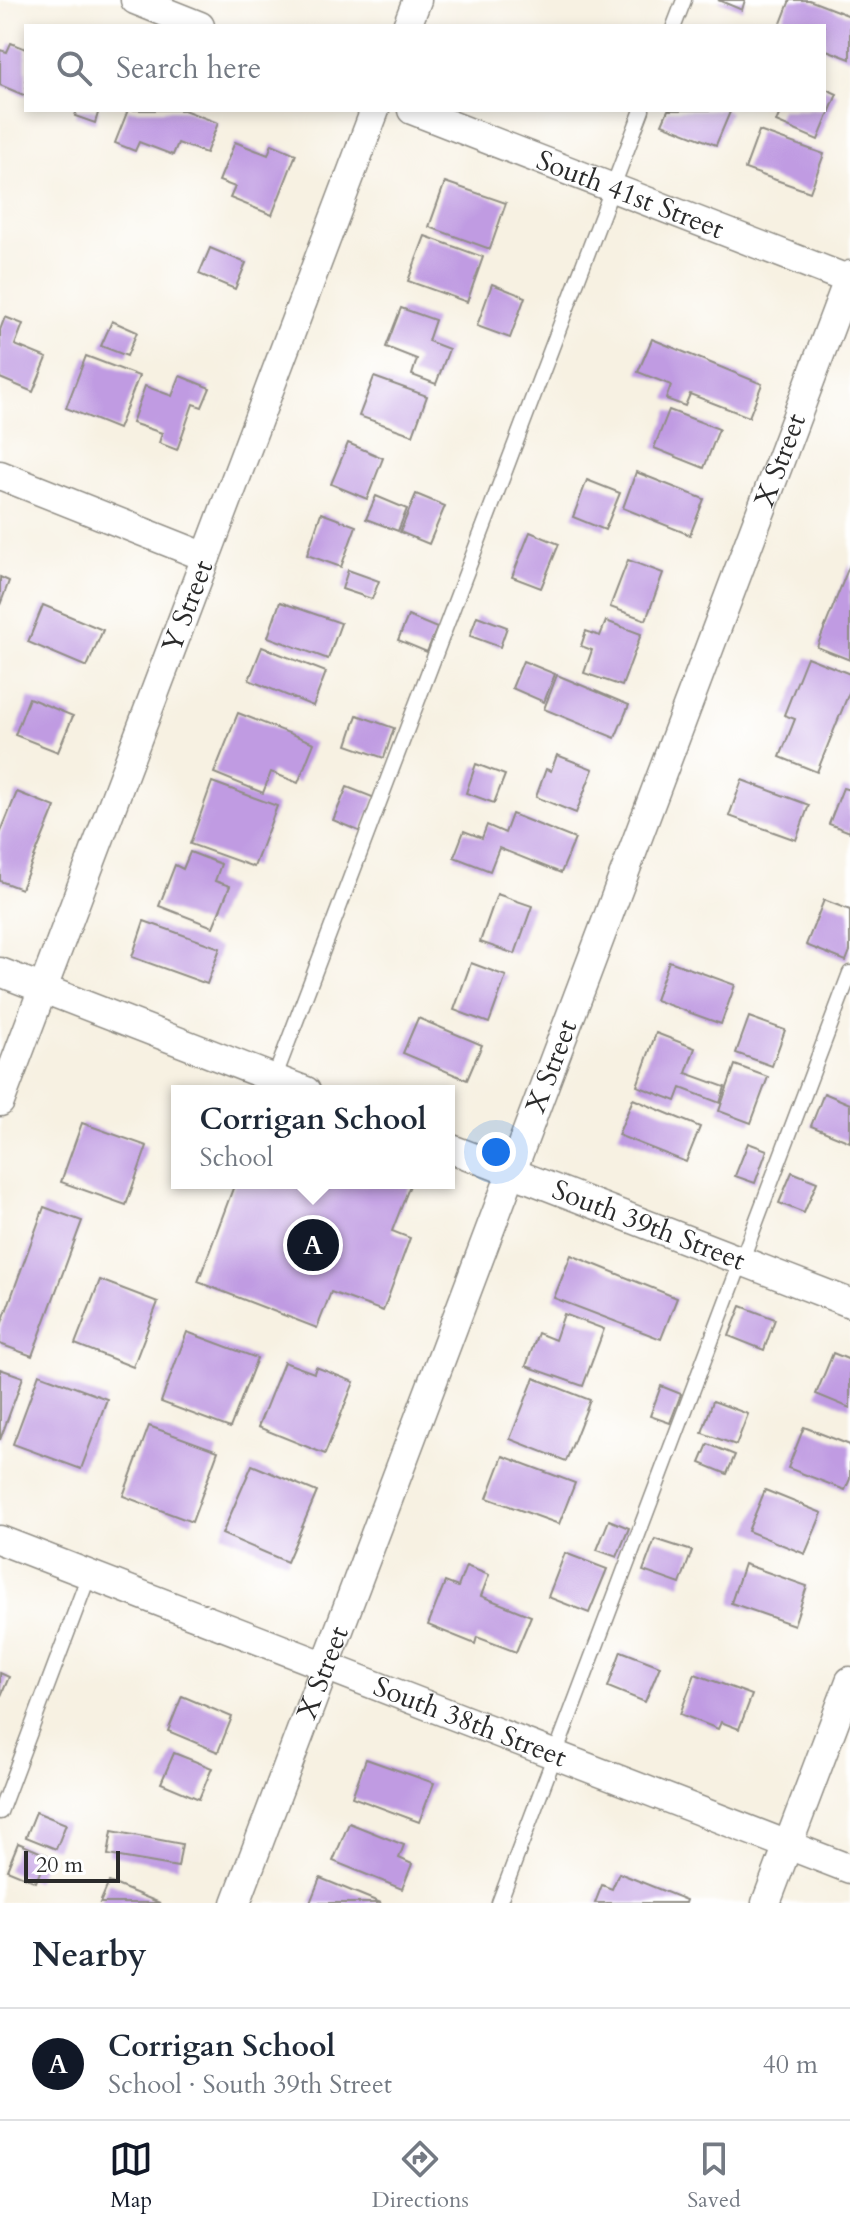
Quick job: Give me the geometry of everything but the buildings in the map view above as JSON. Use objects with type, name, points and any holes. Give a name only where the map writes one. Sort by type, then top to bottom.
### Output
[{"type":"street","points":[[135,0],[195,24]]},
{"type":"street","points":[[408,24],[417,0]]},
{"type":"street","name":"Y Street","points":[[0,1102],[374,112]]},
{"type":"street","name":"South 41st Street","points":[[417,112],[849,278]]},
{"type":"street","name":"X Street","points":[[236,1903],[849,278]]},
{"type":"street","points":[[0,475],[206,557]]},
{"type":"street","points":[[0,972],[290,1085]]},
{"type":"street","name":"South 39th Street","points":[[455,1150],[850,1303]]},
{"type":"street","name":"South 38th Street","points":[[0,1540],[850,1869]]},
{"type":"street","points":[[766,1903],[850,1681]]},
{"type":"lane","points":[[675,24],[684,0]]},
{"type":"lane","points":[[274,1079],[641,112]]},
{"type":"lane","points":[[499,1903],[850,973]]},
{"type":"lane","points":[[0,1812],[89,1575]]},
{"type":"place","name":"Corrigan School","points":[[313,1245]]}]
